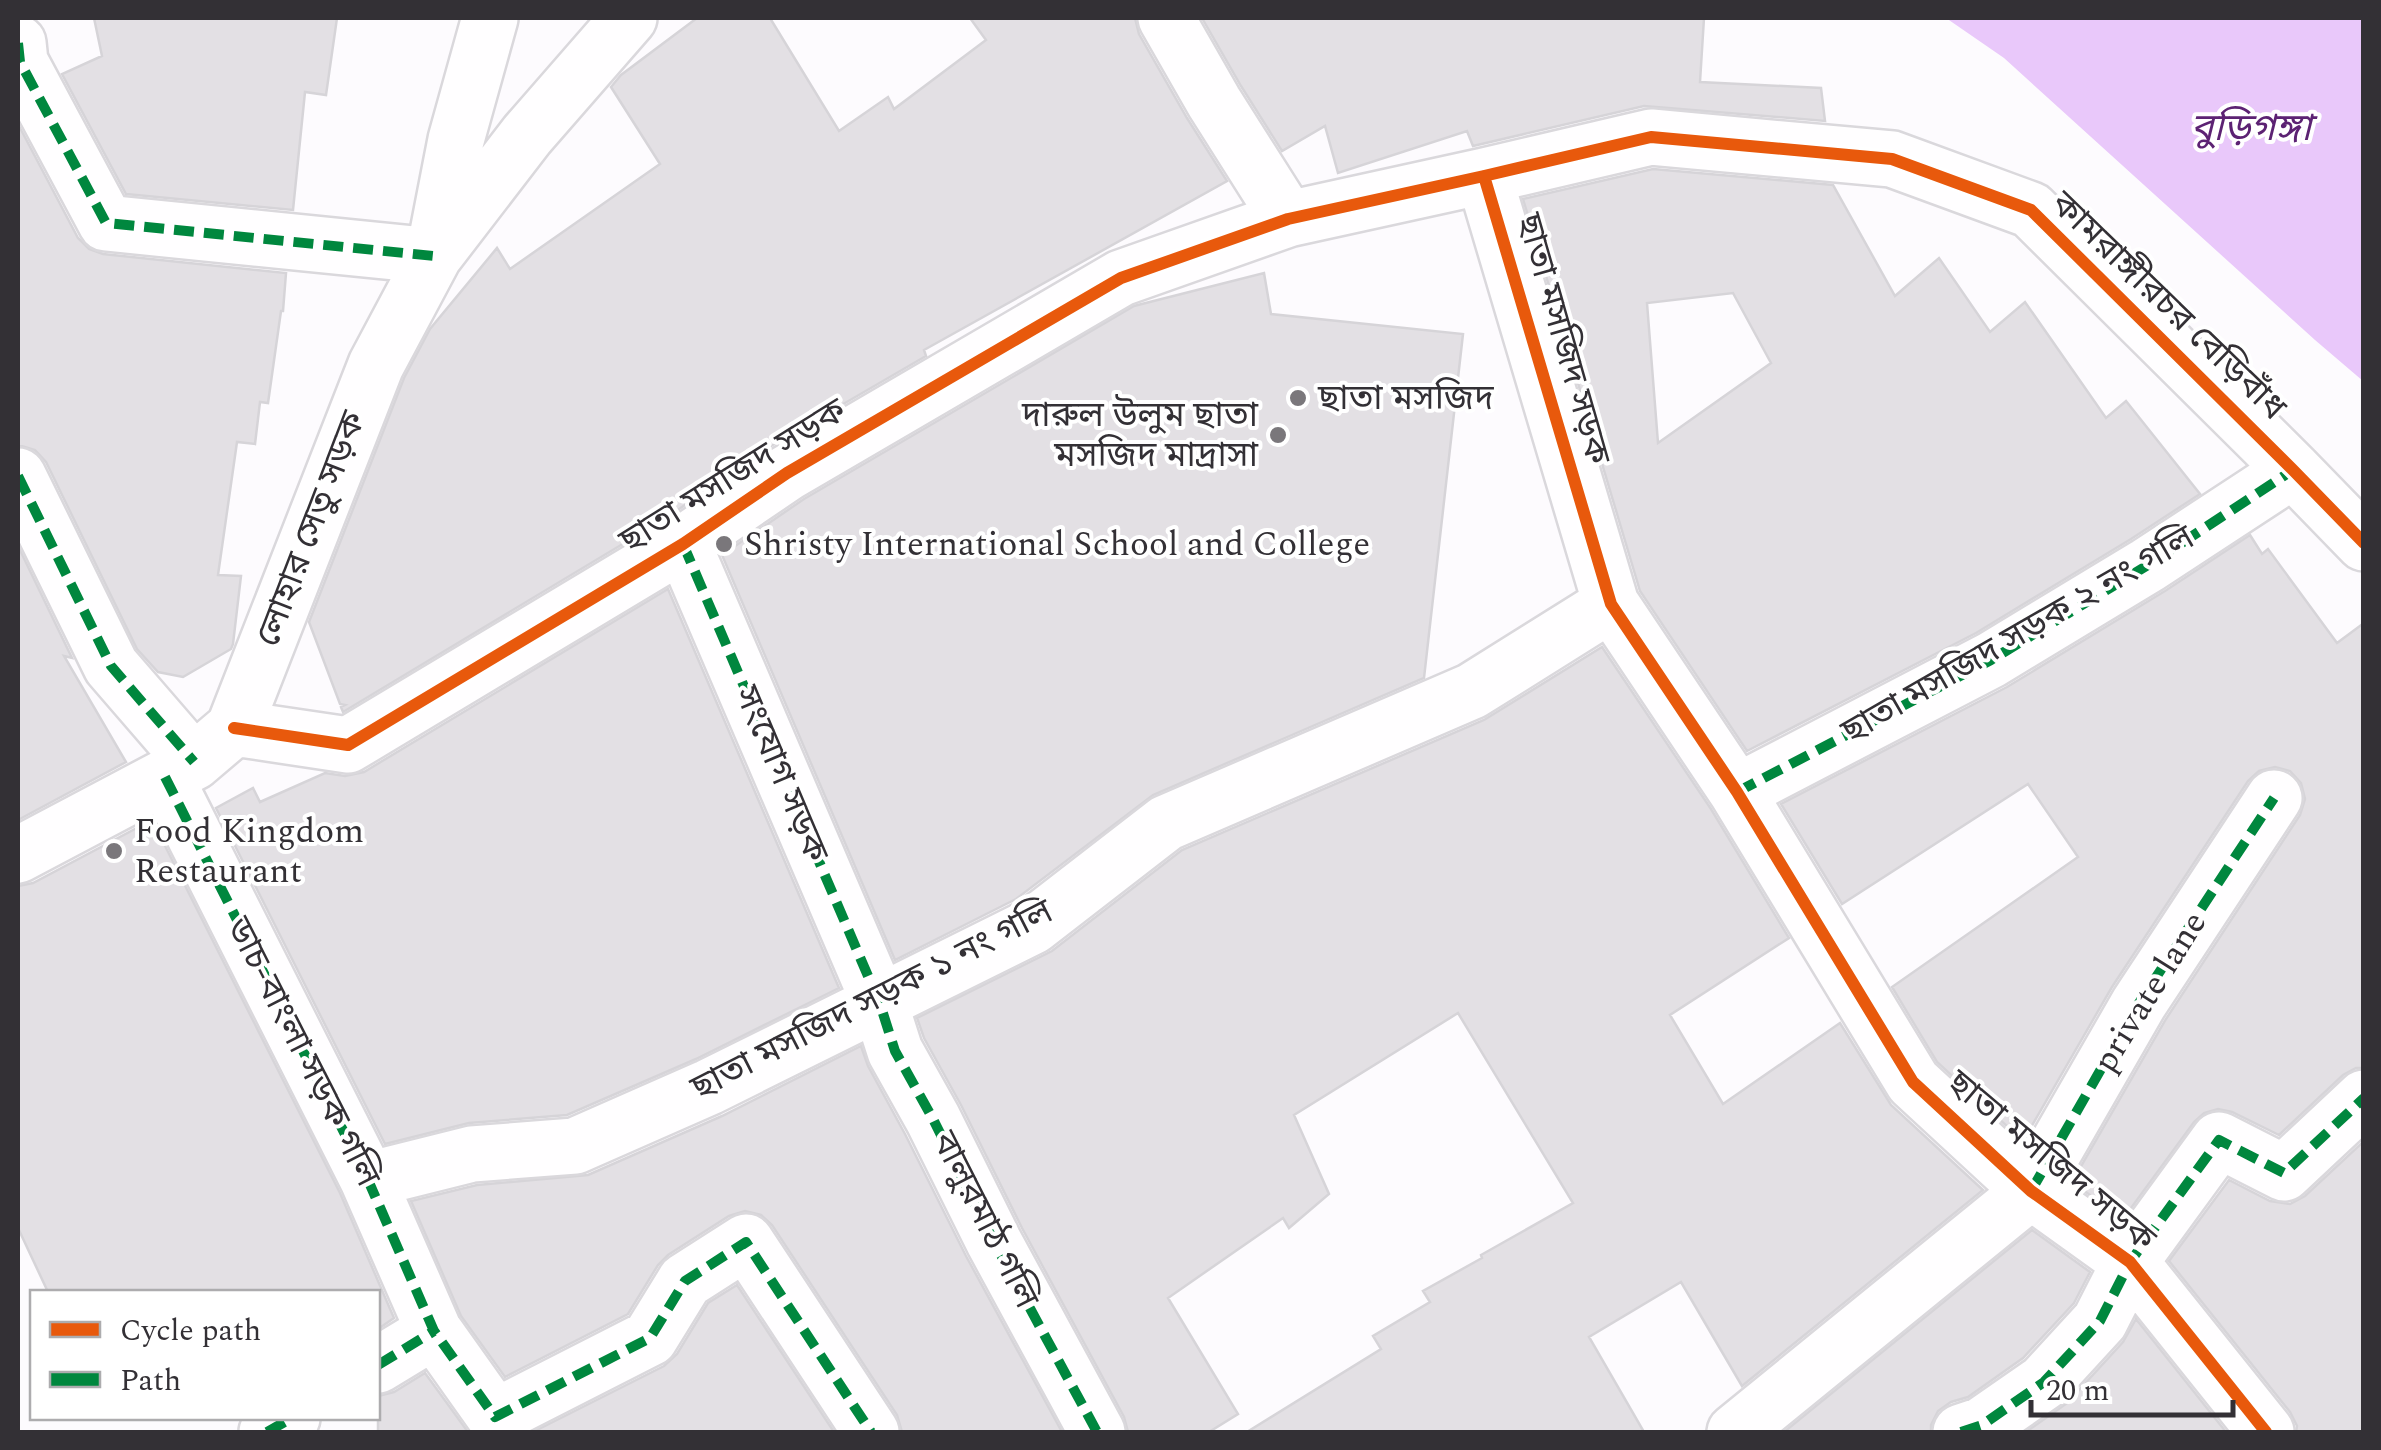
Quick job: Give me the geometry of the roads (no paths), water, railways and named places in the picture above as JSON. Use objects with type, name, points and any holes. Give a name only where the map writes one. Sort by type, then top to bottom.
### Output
[{"type":"street","points":[[434,256],[456,140],[489,18]]},
{"type":"street","points":[[434,256],[527,135],[628,18]]},
{"type":"street","points":[[1166,18],[1288,219]]},
{"type":"street","points":[[18,43],[20,62],[106,223],[434,256]]},
{"type":"street","name":"কামরাঙ্গীরচর বেড়িবাঁধ","points":[[1484,176],[1651,136],[1892,159],[2031,210],[2364,543]]},
{"type":"street","name":"ছাতা মসজিদ সড়ক","points":[[197,755],[348,745],[683,544],[787,474],[1120,278],[1288,219],[1484,176],[1610,604],[1738,792],[1914,1082],[2030,1190],[2130,1262],[2266,1432]]},
{"type":"street","name":"লোহার সেতু সড়ক","points":[[197,755],[376,365],[434,256]]},
{"type":"street","name":"ছাতা মসজিদ সড়ক ২ নং গলি","points":[[1738,792],[1990,660],[2148,565],[2294,470]]},
{"type":"street","name":"ডাচ-বাংলা সড়ক গলি","points":[[18,476],[111,666],[197,755],[368,1180],[434,1331],[500,1425]]},
{"type":"street","name":"সংযোগ সড়ক","points":[[683,544],[880,1004]]},
{"type":"street","name":"ছাতা মসজিদ সড়ক ১ নং গলি","points":[[368,1180],[472,1154],[576,1146],[709,1088],[1033,926],[1166,824],[1472,691],[1610,604]]},
{"type":"street","points":[[18,854],[197,755]]},
{"type":"street","name":"private lane","points":[[2030,1190],[2139,1003],[2274,798]]},
{"type":"street","name":"বালুরমাঠ গলি","points":[[880,1004],[895,1052],[1098,1432]]},
{"type":"street","points":[[1961,1432],[1982,1425],[2044,1382],[2100,1322],[2130,1262],[2219,1140],[2284,1173],[2364,1098]]},
{"type":"street","points":[[1734,1432],[2030,1190]]},
{"type":"street","points":[[500,1425],[650,1338],[685,1281],[746,1242],[871,1432]]},
{"type":"street","points":[[380,1364],[434,1331]]},
{"type":"water","name":"বুড়িগঙ্গা","points":[[1946,18],[2363,18],[2363,381],[2004,58]]},
{"type":"place","name":"ছাতা মসজিদ","points":[[1298,398]]},
{"type":"place","name":"দারুল উলুম ছাতা মসজিদ মাদ্রাসা","points":[[1278,435]]},
{"type":"place","name":"Shristy International School and College","points":[[724,544]]},
{"type":"place","name":"Food Kingdom Restaurant","points":[[114,851]]}]
